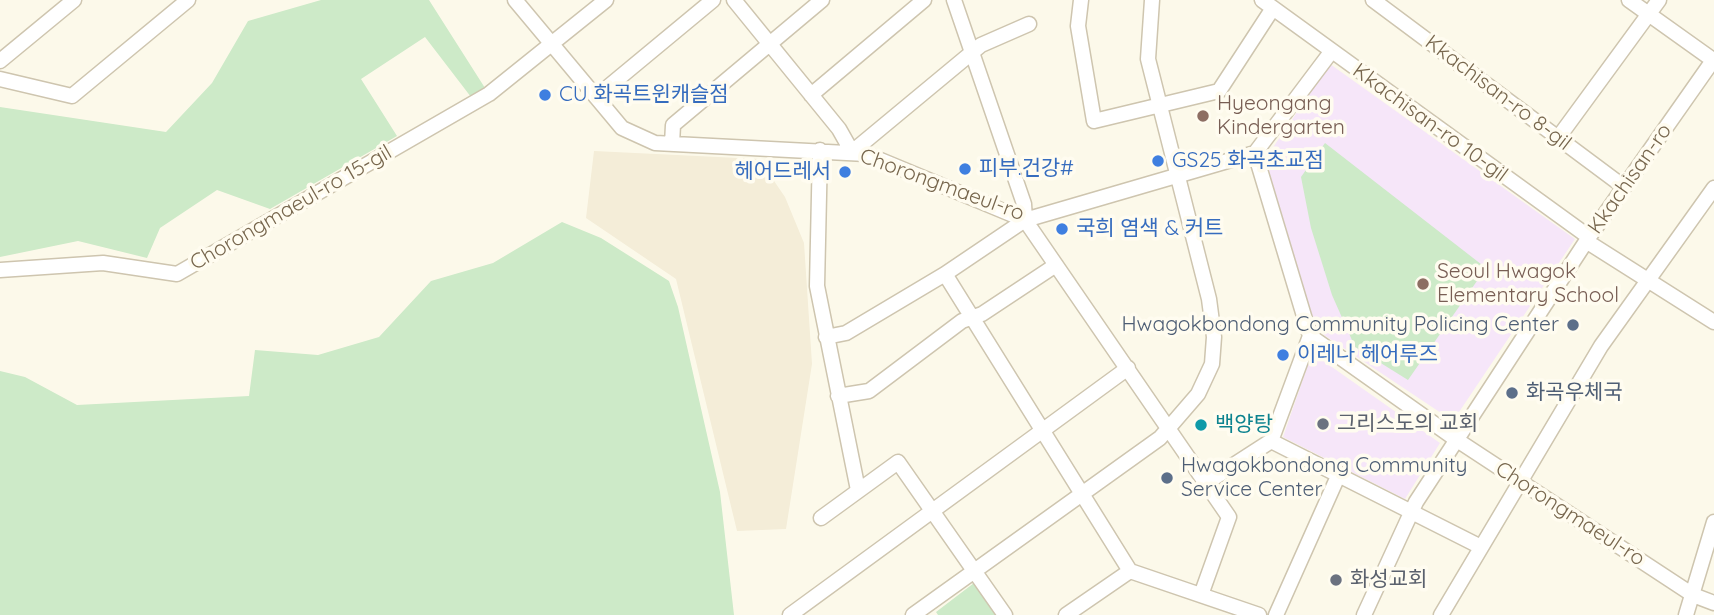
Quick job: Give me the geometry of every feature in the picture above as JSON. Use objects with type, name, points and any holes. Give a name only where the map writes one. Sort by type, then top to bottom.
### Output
[{"type":"street","points":[[0,61],[74,0]]},
{"type":"street","points":[[0,79],[72,96],[188,0]]},
{"type":"street","name":"Chorongmaeul-ro","points":[[515,0],[622,128],[655,143],[866,154],[1026,220],[1255,153]]},
{"type":"street","name":"Chorongmaeul-ro 15-gil","points":[[0,270],[103,263],[177,274],[489,94],[606,0]]},
{"type":"street","points":[[596,97],[713,0]]},
{"type":"street","points":[[734,0],[839,129],[852,152],[981,45],[1029,24]]},
{"type":"street","points":[[672,144],[673,125],[821,0]]},
{"type":"street","points":[[811,95],[924,0]]},
{"type":"street","points":[[954,0],[1024,204],[1026,220],[1230,517],[1201,595]]},
{"type":"street","name":"Kkachisan-ro 10-gil","points":[[1081,0],[1077,26],[1094,121],[1219,91],[1267,4],[1588,239],[1714,322]]},
{"type":"street","points":[[913,615],[1160,438],[1198,394],[1212,364],[1214,337],[1209,299],[1148,59],[1152,0]]},
{"type":"street","name":"Kkachisan-ro 8-gil","points":[[1373,0],[1624,187]]},
{"type":"street","points":[[1629,0],[1714,59]]},
{"type":"street","points":[[1558,138],[1659,0]]},
{"type":"street","points":[[1206,483],[1271,441],[1310,336],[1255,153],[1331,52]]},
{"type":"street","name":"Kkachisan-ro","points":[[1364,615],[1412,512],[1457,440],[1588,239],[1714,59]]},
{"type":"street","points":[[820,150],[817,286],[825,337],[858,490]]},
{"type":"street","points":[[1441,615],[1601,346],[1714,188]]},
{"type":"street","points":[[825,337],[846,333],[945,274],[1026,220]]},
{"type":"street","points":[[838,396],[869,391],[972,317],[982,314],[1056,265]]},
{"type":"street","points":[[945,274],[1130,571],[1259,615]]},
{"type":"street","name":"Chorongmaeul-ro","points":[[1310,336],[1457,440],[1693,595],[1714,603]]},
{"type":"street","points":[[790,615],[1128,368]]},
{"type":"street","points":[[1271,441],[1481,547]]},
{"type":"street","points":[[821,519],[898,462],[1005,615]]},
{"type":"street","points":[[1276,615],[1339,474]]},
{"type":"street","points":[[1686,615],[1714,522]]},
{"type":"street","points":[[1066,615],[1130,571]]},
{"type":"shaded area","name":"Seoul Hwagok Elementary School","points":[[1330,64],[1575,239],[1453,421],[1315,329],[1265,159]]},
{"type":"shaded area","points":[[594,151],[759,159],[785,197],[804,243],[812,364],[786,529],[737,531],[676,279],[586,218]]},
{"type":"shaded area","points":[[1312,353],[1440,443],[1405,499],[1283,437]]},
{"type":"green space","points":[[321,0],[429,0],[485,88],[471,97],[425,37],[361,79],[397,136],[270,209],[217,190],[160,228],[147,258],[78,241],[0,257],[0,107],[166,132],[212,83],[248,21]]},
{"type":"green space","points":[[1325,143],[1486,268],[1408,380],[1355,347],[1332,295],[1311,228],[1301,177]]},
{"type":"green space","points":[[562,222],[601,238],[669,281],[678,307],[720,492],[734,615],[0,615],[0,371],[25,377],[77,405],[249,396],[255,350],[318,355],[379,337],[431,281],[493,263]]},
{"type":"green space","points":[[974,583],[996,615],[938,615],[936,612]]},
{"type":"place","name":"CU 화곡트윈캐슬점","points":[[545,95]]},
{"type":"place","name":"Hyeongang Kindergarten","points":[[1203,116]]},
{"type":"place","name":"GS25 화곡초교점","points":[[1158,161]]},
{"type":"place","name":"피부.건강#","points":[[965,169]]},
{"type":"place","name":"헤어드레서","points":[[845,172]]},
{"type":"place","name":"국희 염색 & 커트","points":[[1062,229]]},
{"type":"place","name":"Seoul Hwagok Elementary School","points":[[1423,284]]},
{"type":"place","name":"Hwagokbondong Community Policing Center","points":[[1573,325]]},
{"type":"place","name":"이레나 헤어루즈","points":[[1283,355]]},
{"type":"place","name":"화곡우체국","points":[[1512,393]]},
{"type":"place","name":"그리스도의 교회","points":[[1323,424]]},
{"type":"place","name":"백양탕","points":[[1201,425]]},
{"type":"place","name":"Hwagokbondong Community Service Center","points":[[1167,478]]},
{"type":"place","name":"화성교회","points":[[1336,580]]}]
